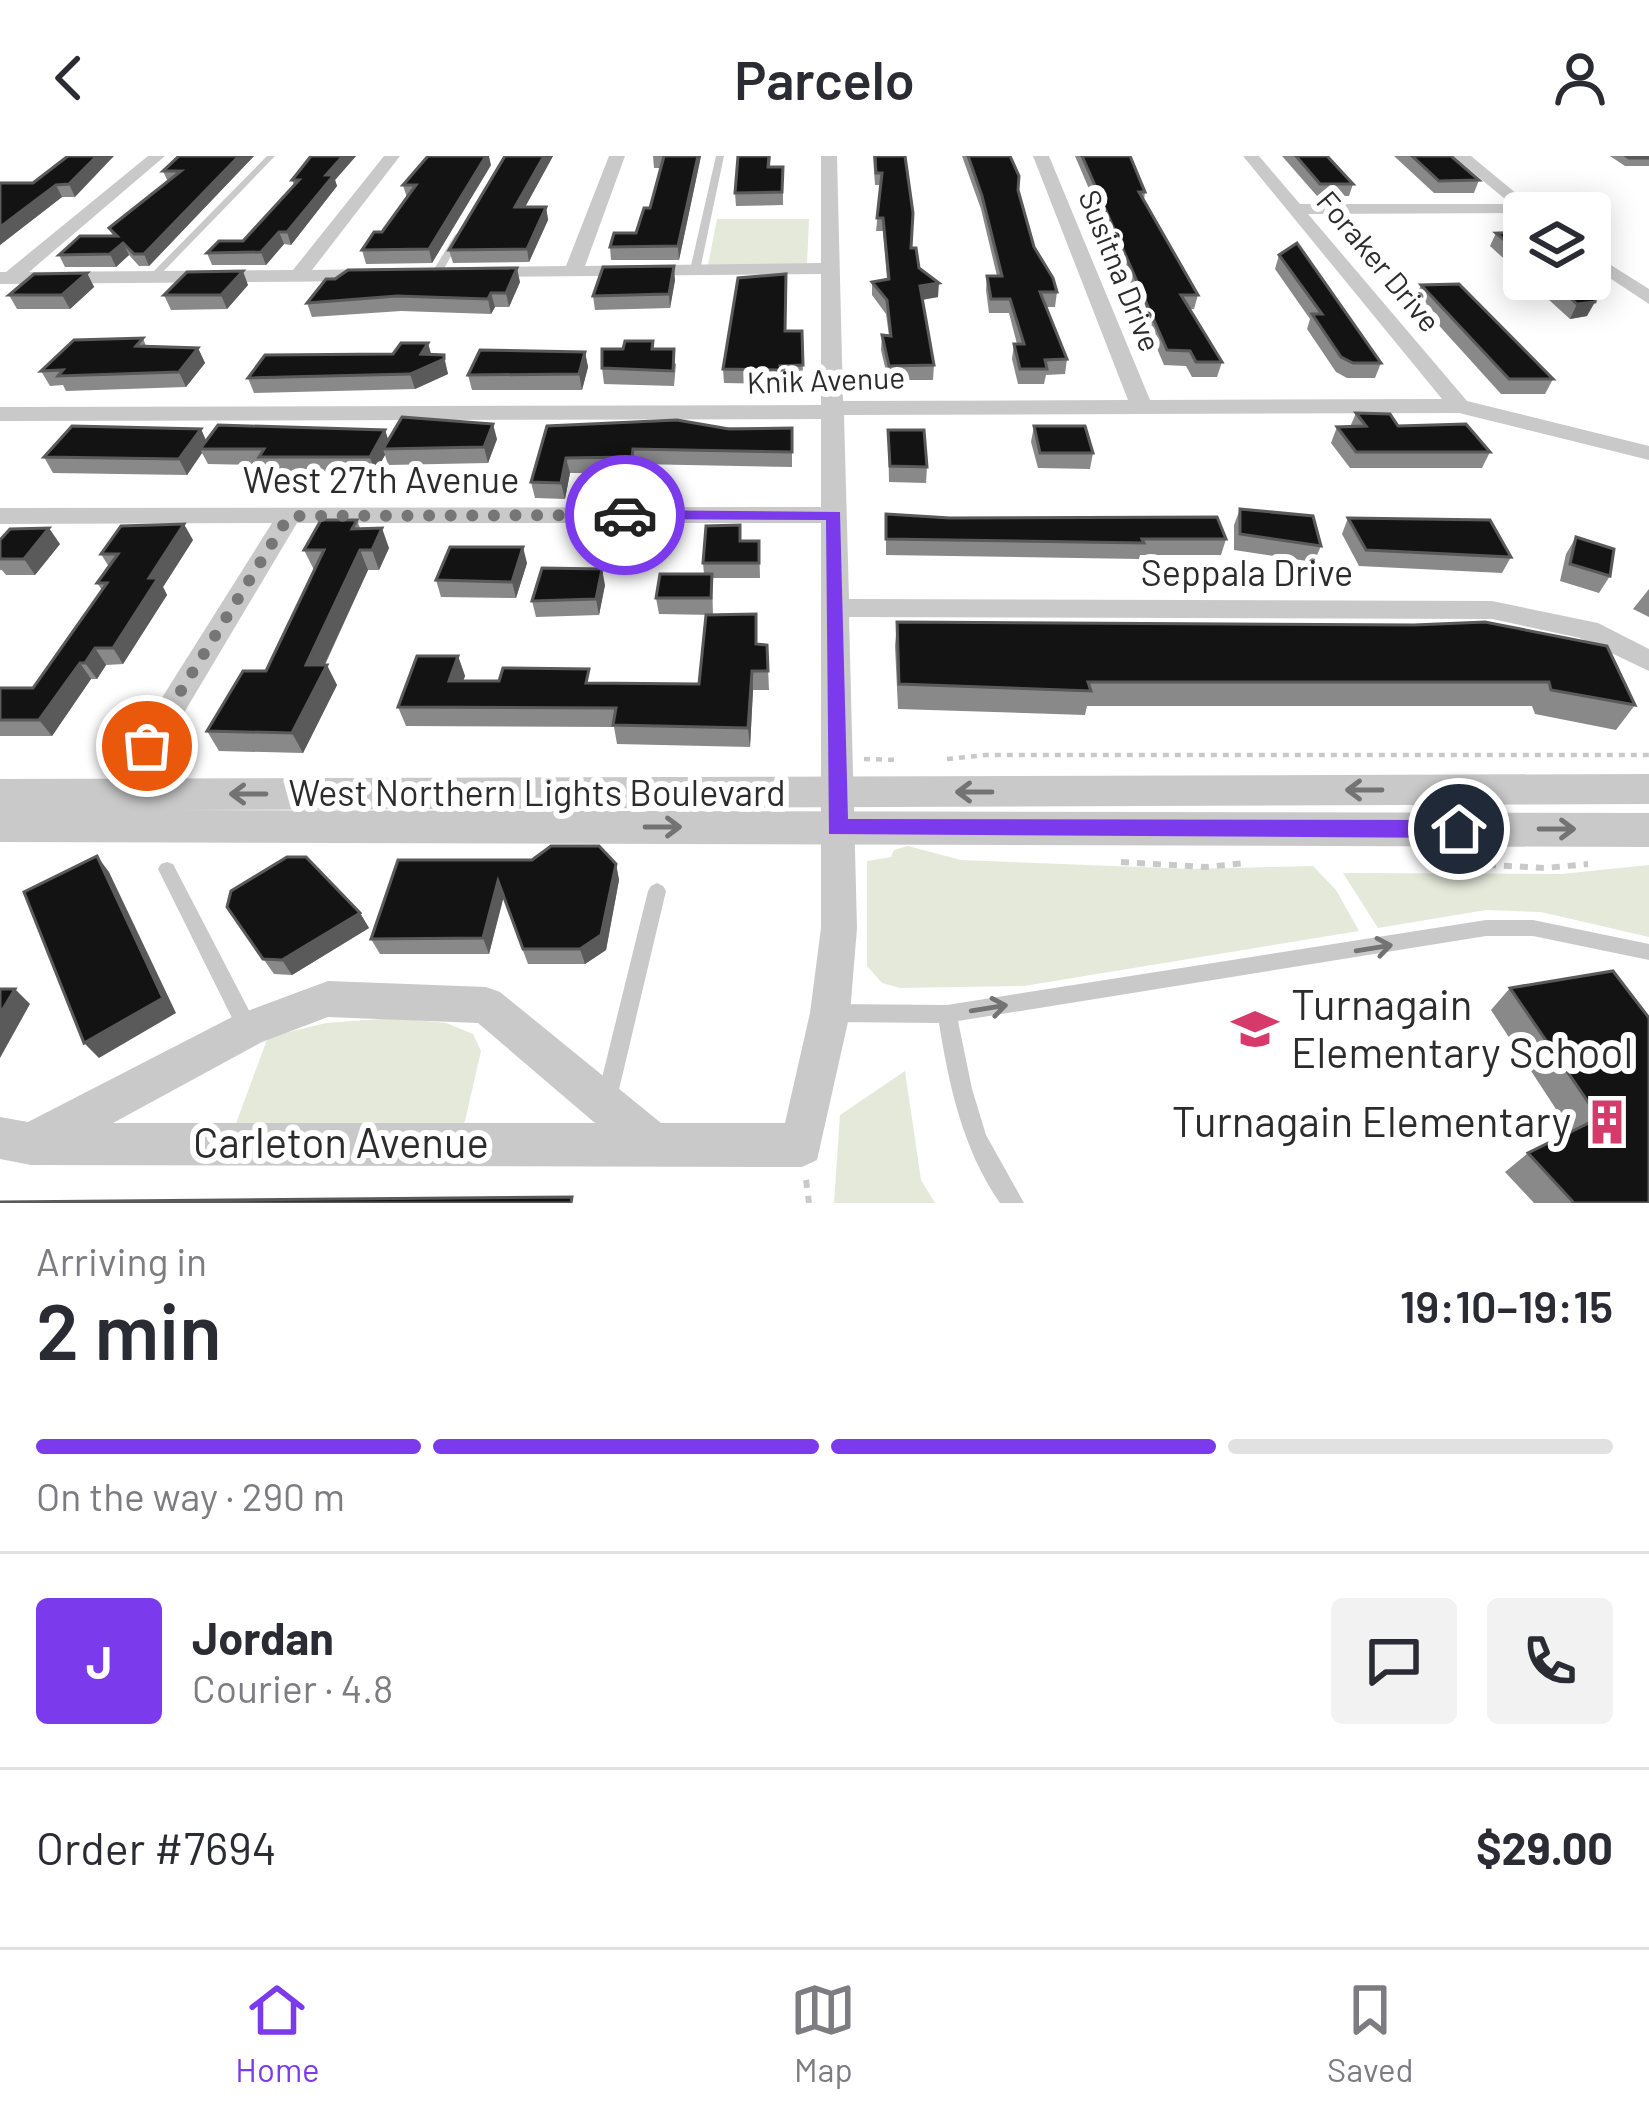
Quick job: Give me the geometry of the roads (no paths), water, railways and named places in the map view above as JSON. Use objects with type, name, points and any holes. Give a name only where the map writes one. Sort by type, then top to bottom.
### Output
[{"type":"street","points":[[6,278],[158,156]]},
{"type":"street","points":[[298,276],[392,156]]},
{"type":"street","points":[[573,272],[617,156]]},
{"type":"street","points":[[830,156],[839,928],[830,1013]]},
{"type":"street","name":"Susitna Drive","points":[[1041,156],[1142,408]]},
{"type":"street","name":"Foraker Drive","points":[[1251,156],[1459,406]]},
{"type":"street","points":[[1461,156],[1506,192]]},
{"type":"street","points":[[1296,209],[1503,211]]},
{"type":"street","points":[[6,278],[830,268]]},
{"type":"street","points":[[1611,272],[1649,298]]},
{"type":"street","name":"Knik Avenue","points":[[0,413],[811,415],[836,408],[1459,406],[1649,453]]},
{"type":"street","name":"West 27th Avenue","points":[[0,516],[835,515]]},
{"type":"street","points":[[109,810],[289,516]]},
{"type":"street","name":"Seppala Drive","points":[[834,608],[1492,610],[1588,630],[1649,661]]},
{"type":"street","name":"West Northern Lights Boulevard","points":[[837,810],[1649,789]]},
{"type":"street","name":"West Northern Lights Boulevard","points":[[0,796],[109,810],[837,810],[1649,830]]},
{"type":"street","name":"West Northern Lights Boulevard","points":[[0,826],[109,810]]},
{"type":"street","name":"Carleton Avenue","points":[[15,1141],[248,1028],[328,999],[485,1005],[651,1143]]},
{"type":"street","name":"Carleton Avenue","points":[[15,1141],[802,1145],[830,1013]]},
{"type":"lane","points":[[154,277],[271,156]]},
{"type":"lane","points":[[695,270],[720,156]]},
{"type":"lane","points":[[436,274],[471,215]]},
{"type":"lane","points":[[167,869],[248,1028]]},
{"type":"lane","points":[[605,1105],[657,891]]},
{"type":"lane","points":[[830,1013],[946,1014],[1486,928],[1550,931],[1649,952]]},
{"type":"lane","points":[[946,1014],[959,1088],[983,1154],[1012,1203]]},
{"type":"place","name":"Turnagain Elementary School","points":[[1255,1029]]},
{"type":"place","name":"Turnagain Elementary","points":[[1607,1122]]}]
